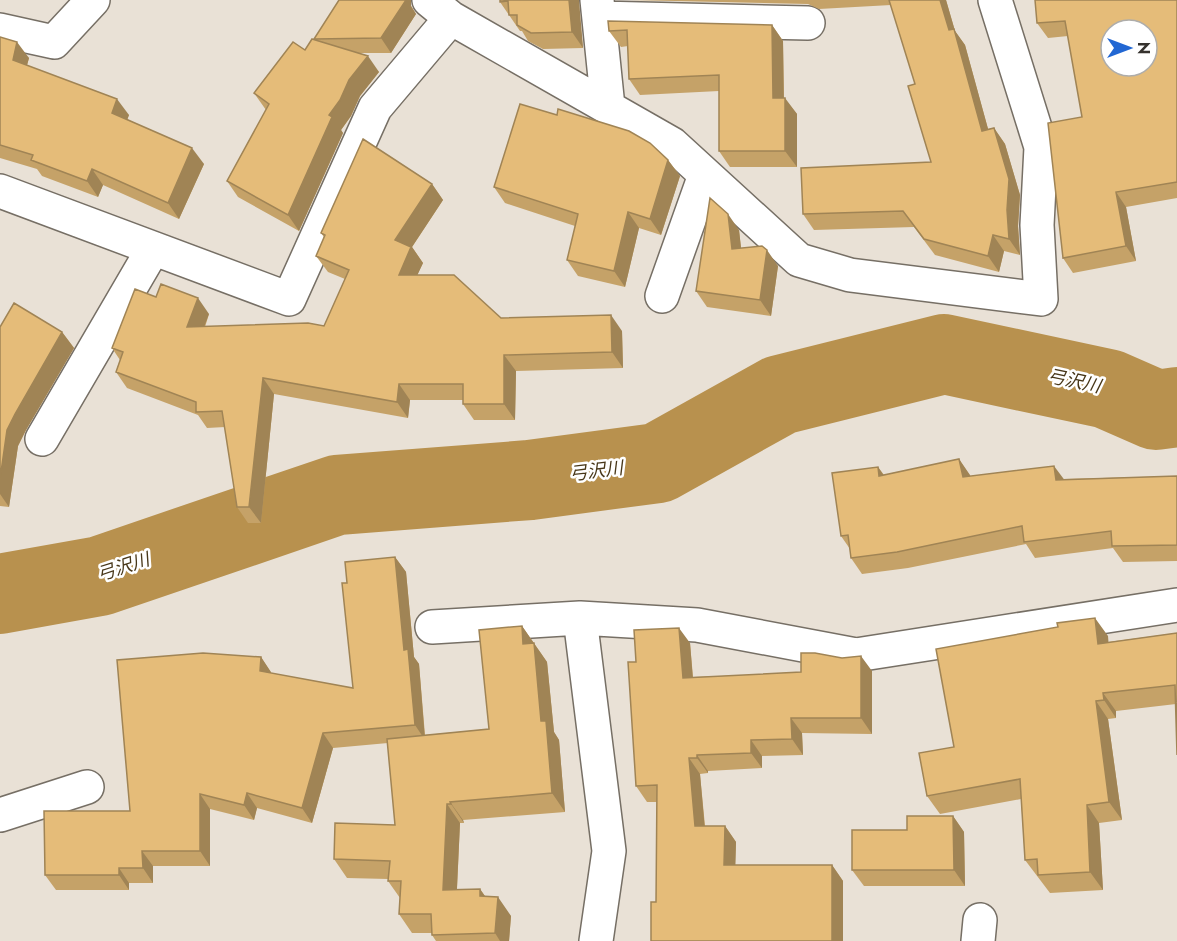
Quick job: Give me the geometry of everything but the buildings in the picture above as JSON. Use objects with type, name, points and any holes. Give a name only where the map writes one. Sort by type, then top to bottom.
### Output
[{"type":"street","points":[[0,30],[54,42],[93,0]]},
{"type":"street","points":[[0,190],[289,299],[375,108],[440,9],[672,144],[799,260],[850,275],[1041,299],[1037,225],[1041,147],[995,0]]},
{"type":"street","points":[[608,107],[598,9],[808,23]]},
{"type":"street","points":[[662,296],[705,175]]},
{"type":"street","points":[[42,439],[153,249]]},
{"type":"street","points":[[432,627],[580,618],[697,625],[856,654],[1177,605]]},
{"type":"street","points":[[580,618],[609,851],[596,941]]},
{"type":"street","points":[[0,815],[87,787]]},
{"type":"waterway","name":"弓沢川","points":[[0,594],[100,576],[337,495],[530,480],[658,463],[780,395],[944,354],[1108,389],[1156,410],[1177,407]]}]
